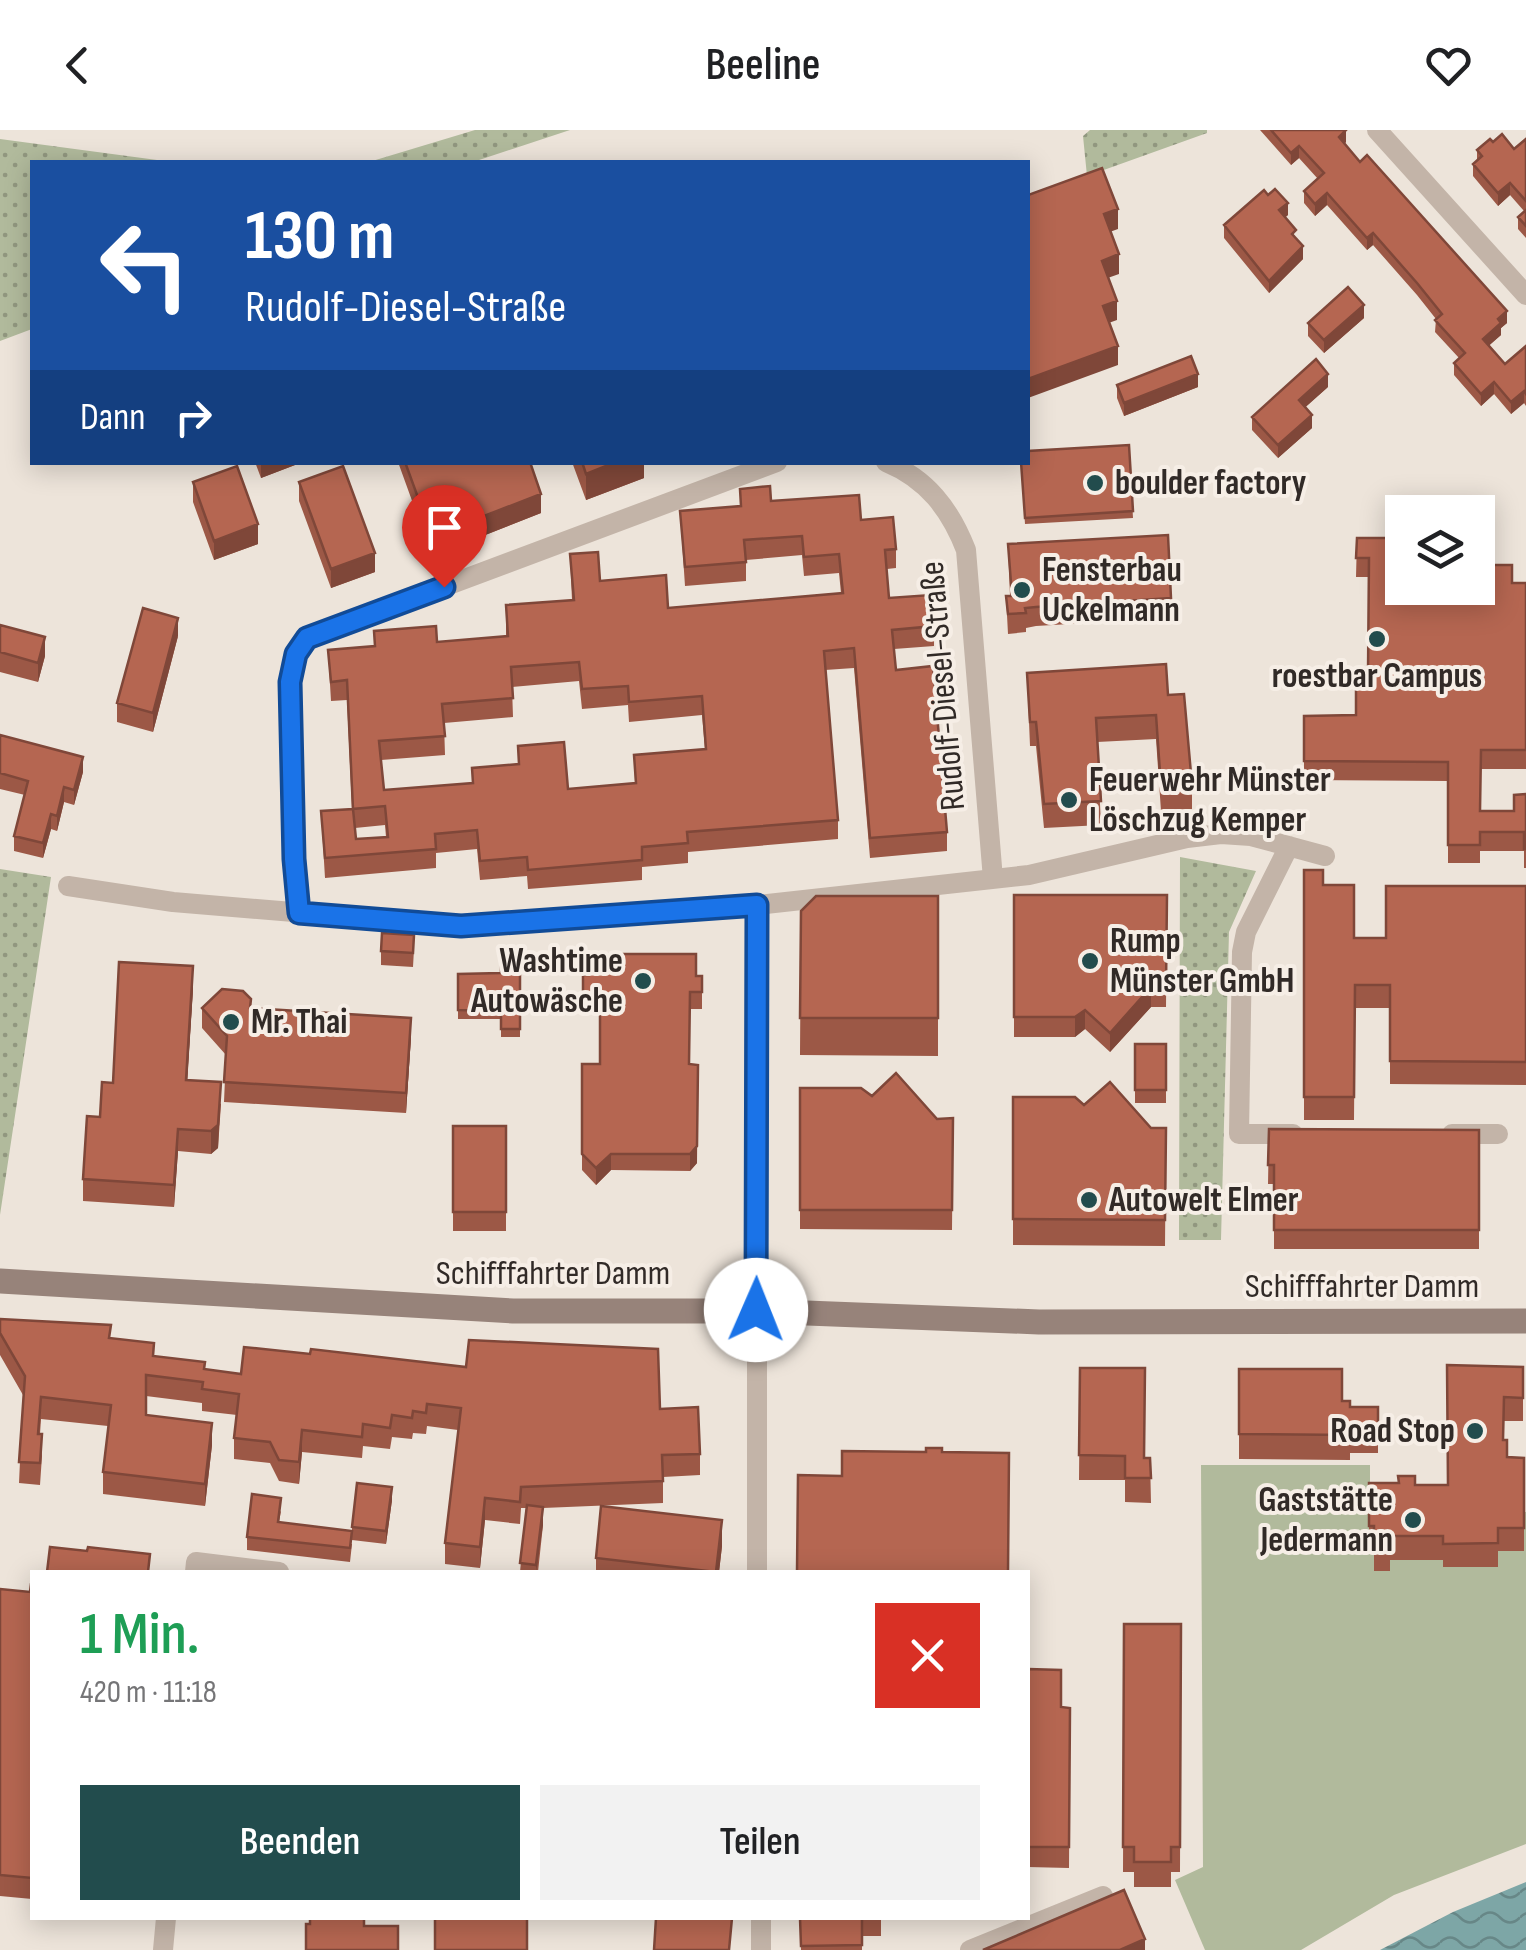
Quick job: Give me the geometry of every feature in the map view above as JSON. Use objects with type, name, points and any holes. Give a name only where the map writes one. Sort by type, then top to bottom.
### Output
[{"type":"main road","name":"Schifffahrter Damm","points":[[0,1281],[513,1311],[756,1310],[1038,1322],[1526,1321]]},
{"type":"street","points":[[1377,130],[1526,295]]},
{"type":"street","points":[[299,913],[290,682],[296,654],[307,638],[769,465]]},
{"type":"street","name":"Rudolf-Diesel-Straße","points":[[893,465],[940,498],[956,523],[966,550],[993,879]]},
{"type":"street","points":[[68,886],[172,902],[461,926],[757,905],[1030,875],[1187,838],[1221,834],[1251,836],[1325,856]]},
{"type":"street","points":[[1289,846],[1246,932],[1242,952],[1239,1134],[1316,1134]]},
{"type":"street","points":[[757,905],[757,1570]]},
{"type":"street","points":[[1424,1134],[1498,1134]]},
{"type":"street","points":[[195,1570],[196,1562],[263,1570]]},
{"type":"street","points":[[970,1950],[1103,1896]]},
{"type":"street","points":[[164,1950],[166,1920]]},
{"type":"street","points":[[760,1920],[761,1950]]},
{"type":"green space","points":[[475,130],[570,130],[479,160],[376,160]]},
{"type":"green space","points":[[1090,130],[1207,133],[1087,176],[1083,136]]},
{"type":"green space","points":[[0,139],[157,160],[30,160],[30,330],[0,341]]},
{"type":"green space","points":[[1180,857],[1256,871],[1229,932],[1221,1240],[1179,1240]]},
{"type":"green space","points":[[0,869],[51,877],[0,1215]]},
{"type":"green space","points":[[1201,1465],[1370,1465],[1370,1499],[1526,1512],[1526,1844],[1394,1895],[1301,1950],[1205,1950],[1175,1880],[1203,1867]]},
{"type":"water","points":[[1526,1882],[1526,1950],[1380,1950],[1453,1912]]},
{"type":"building","points":[[1271,130],[1346,130],[1339,137],[1360,162],[1367,155],[1507,311],[1498,319],[1501,323],[1483,339],[1505,364],[1526,346],[1526,394],[1524,391],[1511,402],[1494,382],[1481,394],[1454,363],[1465,353],[1435,320],[1442,314],[1373,233],[1367,238],[1327,193],[1315,204],[1304,191],[1324,173],[1299,146],[1291,153]]},
{"type":"building","points":[[1502,134],[1514,149],[1526,139],[1526,201],[1510,183],[1498,193],[1473,164],[1482,156],[1477,150]]},
{"type":"building","points":[[1102,168],[1118,209],[1104,214],[1119,254],[1102,261],[1117,301],[1103,306],[1118,346],[1030,378],[1030,194]]},
{"type":"building","points":[[1275,189],[1288,203],[1279,210],[1296,230],[1292,234],[1303,246],[1269,281],[1224,225],[1264,190],[1268,195]]},
{"type":"building","points":[[1526,210],[1526,226],[1518,217]]},
{"type":"building","points":[[1348,287],[1364,305],[1324,340],[1308,323]]},
{"type":"building","points":[[1191,356],[1198,374],[1124,403],[1117,385]]},
{"type":"building","points":[[1316,359],[1328,374],[1299,400],[1312,415],[1278,445],[1252,417]]},
{"type":"building","points":[[1129,445],[1133,511],[1025,518],[1021,465],[1030,465],[1030,451]]},
{"type":"building","points":[[406,465],[531,465],[541,494],[432,536]]},
{"type":"building","points":[[583,465],[608,465],[586,474]]},
{"type":"building","points":[[237,466],[258,524],[214,541],[193,482]]},
{"type":"building","points":[[343,466],[375,553],[331,569],[299,482]]},
{"type":"building","points":[[770,486],[771,501],[859,495],[861,520],[893,517],[896,549],[885,550],[889,598],[931,595],[934,626],[892,630],[896,670],[933,666],[947,832],[870,838],[854,648],[824,651],[838,820],[687,832],[688,843],[642,847],[642,860],[528,870],[527,857],[480,861],[477,830],[435,834],[436,849],[325,858],[321,811],[353,809],[347,680],[331,682],[328,650],[375,646],[374,631],[436,626],[437,642],[508,636],[506,605],[574,600],[570,554],[598,552],[600,581],[666,575],[668,608],[843,593],[839,554],[804,557],[802,536],[744,540],[746,562],[685,567],[680,511],[741,506],[740,489]],"holes":[[[579,662],[582,689],[628,686],[629,702],[702,696],[706,749],[634,755],[636,783],[568,789],[564,742],[518,746],[519,764],[472,768],[473,783],[384,790],[379,741],[445,736],[442,704],[513,698],[511,667]],[[385,806],[388,837],[356,839],[353,809]]]},
{"type":"building","points":[[1168,535],[1171,598],[1025,608],[1026,613],[1008,614],[1006,596],[1012,596],[1008,544]]},
{"type":"building","points":[[1357,538],[1385,538],[1385,605],[1495,605],[1495,565],[1512,565],[1512,583],[1526,583],[1526,750],[1481,750],[1480,811],[1514,811],[1514,795],[1526,794],[1526,849],[1524,832],[1480,832],[1480,845],[1448,845],[1448,762],[1304,761],[1304,716],[1356,715],[1356,671],[1368,672],[1369,558],[1356,558]]},
{"type":"building","points":[[143,608],[178,618],[153,713],[117,703]]},
{"type":"building","points":[[0,625],[45,637],[38,663],[0,652]]},
{"type":"building","points":[[1166,664],[1168,695],[1184,694],[1192,785],[1161,787],[1156,715],[1096,718],[1101,801],[1044,804],[1036,722],[1030,722],[1027,673]]},
{"type":"building","points":[[0,735],[83,757],[74,790],[64,787],[57,816],[51,814],[43,843],[14,836],[28,781],[0,773]]},
{"type":"building","points":[[1304,870],[1323,870],[1323,885],[1354,885],[1354,938],[1386,938],[1386,886],[1526,886],[1526,1062],[1390,1061],[1390,985],[1355,985],[1354,1097],[1304,1097]]},
{"type":"building","name":"Rump Münster GmbH","points":[[1014,895],[1167,895],[1166,987],[1151,987],[1110,1033],[1085,1010],[1075,1017],[1014,1017]]},
{"type":"building","points":[[816,896],[938,896],[938,1018],[800,1018],[801,911]]},
{"type":"building","points":[[382,933],[414,935],[413,953],[381,951]]},
{"type":"building","points":[[589,954],[696,954],[696,976],[702,976],[702,992],[690,992],[689,1064],[698,1065],[697,1146],[690,1154],[611,1154],[596,1168],[582,1154],[582,1064],[600,1064],[600,992],[583,992],[583,975],[589,975]]},
{"type":"building","points":[[501,956],[520,956],[520,1029],[501,1029],[501,1011],[458,1010],[458,974],[501,973]]},
{"type":"building","points":[[119,962],[193,966],[186,1080],[221,1082],[218,1125],[211,1131],[178,1129],[174,1185],[83,1179],[87,1116],[100,1117],[102,1082],[113,1083]]},
{"type":"building","points":[[222,989],[243,991],[251,999],[250,1008],[411,1018],[406,1093],[224,1082],[227,1036],[202,1008]]},
{"type":"building","points":[[1135,1044],[1166,1044],[1166,1090],[1135,1090]]},
{"type":"building","points":[[896,1073],[937,1119],[953,1118],[952,1210],[800,1210],[800,1088],[861,1088],[872,1096]]},
{"type":"building","name":"Autowelt Elmer","points":[[1110,1082],[1151,1128],[1166,1128],[1165,1220],[1013,1219],[1013,1097],[1075,1097],[1084,1105]]},
{"type":"building","points":[[453,1126],[506,1126],[506,1212],[453,1212]]},
{"type":"building","points":[[1269,1129],[1479,1130],[1479,1230],[1274,1230],[1274,1165],[1268,1165]]},
{"type":"building","points":[[0,1319],[111,1325],[109,1338],[154,1343],[153,1356],[205,1362],[204,1369],[241,1374],[244,1347],[310,1354],[311,1349],[466,1367],[469,1340],[658,1349],[660,1409],[698,1407],[700,1454],[662,1455],[663,1481],[521,1487],[520,1502],[485,1498],[480,1547],[445,1543],[461,1408],[427,1404],[426,1413],[413,1411],[412,1418],[392,1415],[390,1428],[363,1424],[362,1437],[302,1430],[299,1462],[279,1460],[270,1442],[234,1438],[239,1394],[202,1389],[203,1382],[146,1375],[146,1415],[212,1423],[205,1484],[103,1472],[111,1405],[41,1397],[40,1463],[19,1462],[25,1376],[0,1333]]},
{"type":"building","points":[[1447,1365],[1523,1367],[1523,1398],[1504,1397],[1503,1440],[1507,1440],[1507,1457],[1524,1458],[1524,1528],[1498,1528],[1498,1543],[1443,1544],[1443,1536],[1390,1536],[1390,1548],[1374,1548],[1374,1526],[1369,1526],[1369,1483],[1399,1483],[1398,1476],[1415,1476],[1415,1485],[1448,1485]]},
{"type":"building","points":[[1080,1368],[1145,1368],[1144,1458],[1150,1458],[1151,1478],[1125,1478],[1125,1456],[1079,1455]]},
{"type":"building","points":[[1239,1369],[1342,1369],[1342,1401],[1350,1401],[1350,1407],[1378,1407],[1378,1428],[1350,1428],[1350,1435],[1239,1434]]},
{"type":"building","points":[[926,1448],[942,1448],[942,1452],[1009,1453],[1008,1570],[797,1570],[798,1475],[842,1476],[842,1451],[926,1452]]},
{"type":"building","points":[[357,1483],[392,1487],[386,1531],[352,1527]]},
{"type":"building","points":[[252,1494],[281,1498],[278,1522],[352,1531],[350,1548],[247,1537]]},
{"type":"building","points":[[527,1505],[543,1507],[536,1565],[520,1563]]},
{"type":"building","points":[[601,1506],[722,1520],[716,1570],[596,1558]]},
{"type":"building","points":[[50,1547],[150,1554],[148,1570],[47,1570]]},
{"type":"building","points":[[0,1589],[30,1592],[30,1878],[0,1875]]},
{"type":"building","points":[[1124,1624],[1181,1624],[1180,1847],[1171,1847],[1171,1862],[1134,1862],[1134,1847],[1123,1847]]},
{"type":"building","points":[[1030,1669],[1061,1670],[1061,1707],[1070,1708],[1069,1847],[1030,1847]]},
{"type":"building","points":[[1124,1890],[1145,1939],[1120,1950],[983,1950]]},
{"type":"building","points":[[310,1920],[364,1920],[364,1926],[398,1926],[398,1950],[306,1950],[306,1924]]},
{"type":"building","points":[[435,1920],[527,1920],[527,1950],[435,1950]]},
{"type":"building","points":[[656,1920],[732,1920],[729,1950],[654,1950]]},
{"type":"building","points":[[800,1920],[862,1920],[862,1945],[801,1946]]},
{"type":"place","name":"boulder factory","points":[[1095,483]]},
{"type":"place","name":"Fensterbau Uckelmann","points":[[1022,590]]},
{"type":"place","name":"roestbar Campus","points":[[1377,639]]},
{"type":"place","name":"Feuerwehr Münster Löschzug Kemper","points":[[1069,800]]},
{"type":"place","name":"Rump Münster GmbH","points":[[1090,961]]},
{"type":"place","name":"Washtime Autowäsche","points":[[643,981]]},
{"type":"place","name":"Mr. Thai","points":[[231,1022]]},
{"type":"place","name":"Autowelt Elmer","points":[[1089,1200]]},
{"type":"place","name":"Road Stop","points":[[1475,1431]]},
{"type":"place","name":"Gaststätte Jedermann","points":[[1413,1520]]},
{"type":"route","points":[[444,587],[307,638],[296,654],[290,682],[299,913],[461,926],[757,905],[756,1310]]}]
